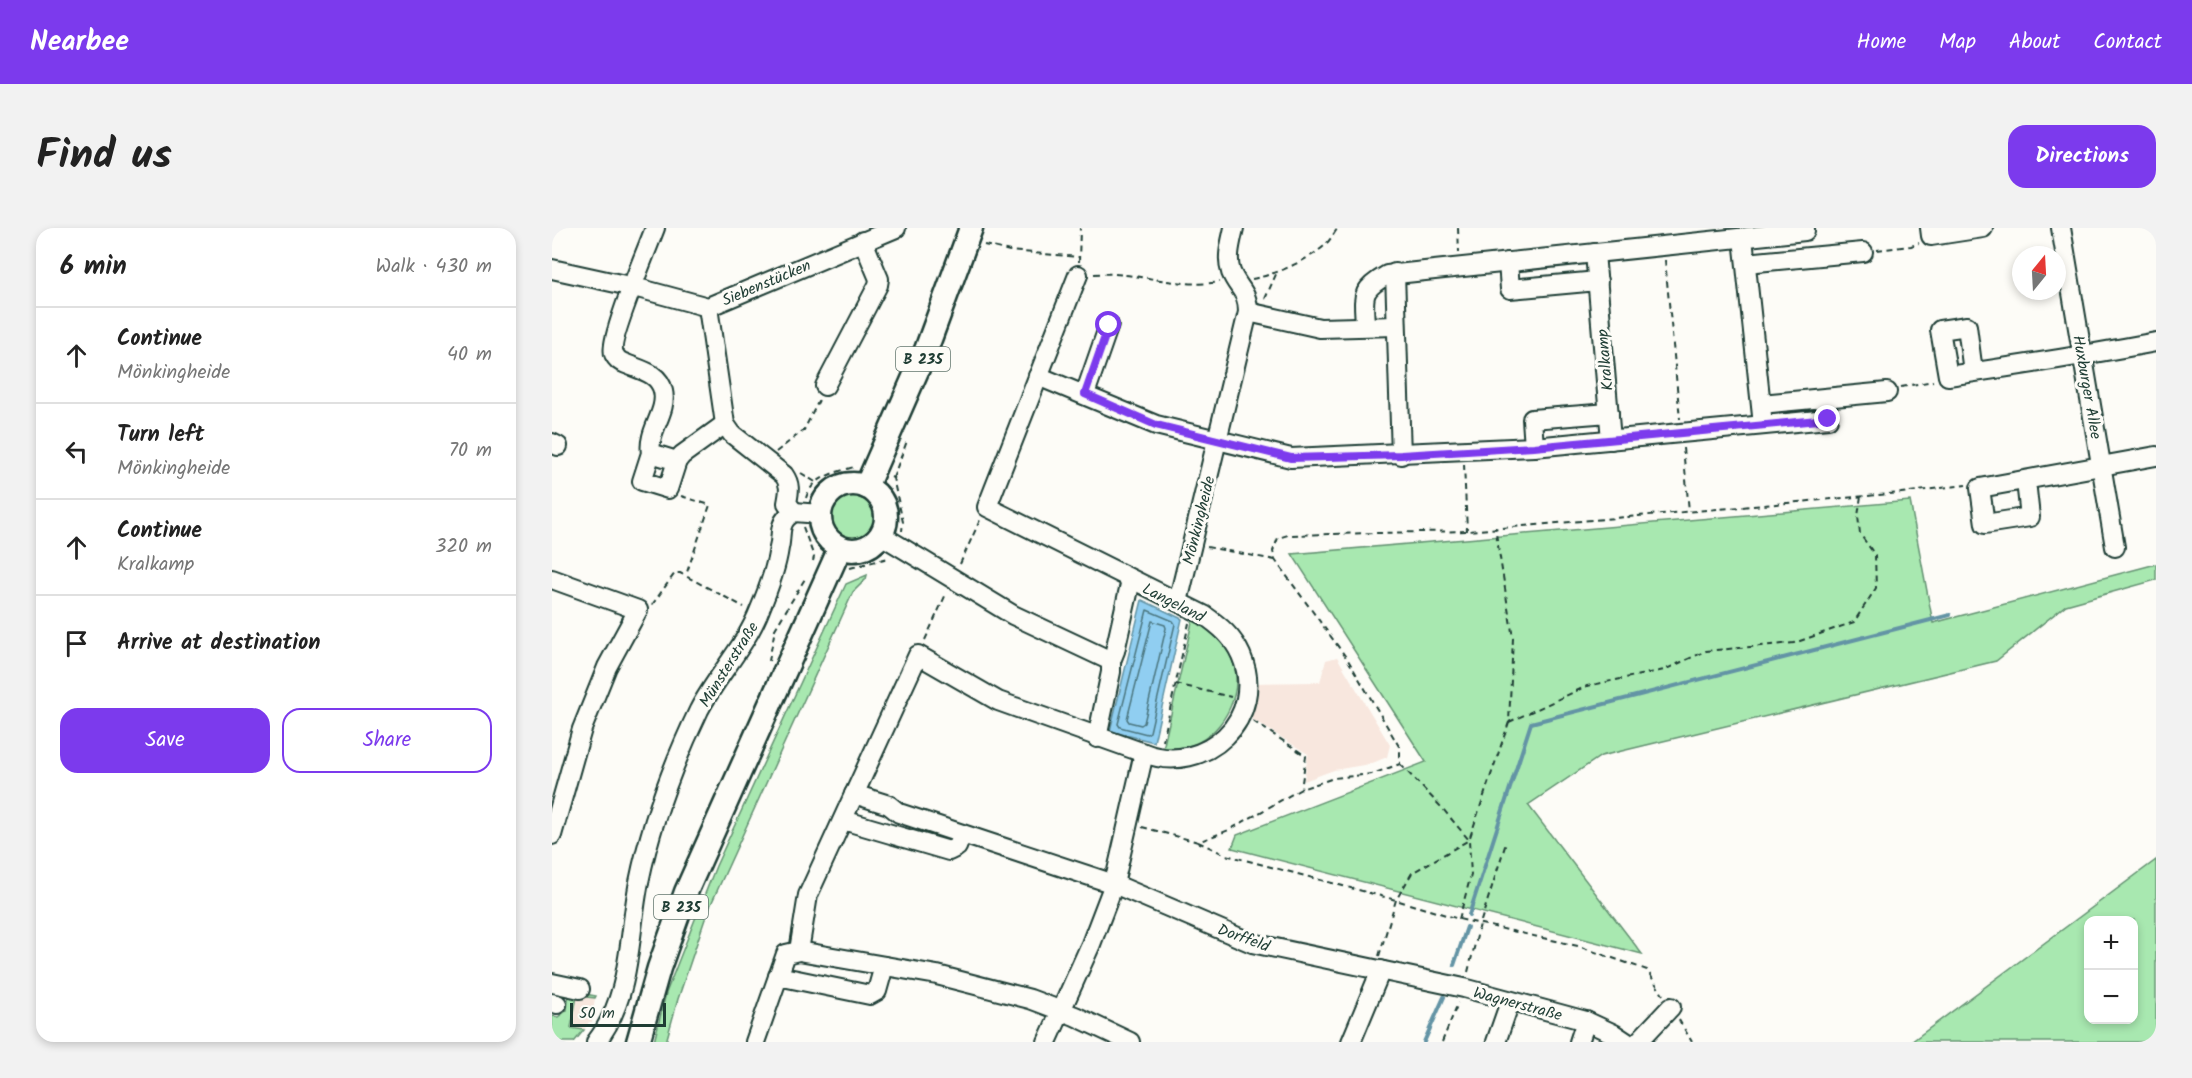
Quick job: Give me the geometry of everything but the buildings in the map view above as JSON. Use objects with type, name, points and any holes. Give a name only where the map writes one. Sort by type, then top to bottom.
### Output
[{"type":"main road","name":"B 235","points":[[866,487],[976,236]]},
{"type":"main road","points":[[856,484],[866,487],[878,495],[885,508],[886,522],[891,534],[863,549],[840,548],[829,540],[822,528],[805,513],[823,504],[836,489],[856,484]]},
{"type":"main road","name":"B 235","points":[[638,1042],[659,968],[686,892],[840,548]]},
{"type":"street","points":[[655,228],[634,287],[628,296],[613,344],[614,354],[620,362],[655,375],[663,387],[664,398],[649,443],[651,453],[642,481],[668,489],[677,461],[682,454],[725,424]]},
{"type":"street","name":"Siebenstücken","points":[[552,269],[634,287],[708,307],[896,228]]},
{"type":"street","points":[[1234,228],[1229,264],[1235,280],[1247,295],[1254,313],[1320,328],[1396,326]]},
{"type":"street","points":[[1931,232],[1982,228]]},
{"type":"street","name":"Huxburger Allee","points":[[2061,228],[2115,547]]},
{"type":"street","points":[[1365,326],[1366,289],[1387,275],[1395,273],[1805,230],[1807,257]]},
{"type":"street","points":[[1743,238],[1763,425]]},
{"type":"street","points":[[825,386],[878,285],[879,279],[863,241]]},
{"type":"street","points":[[1746,263],[1863,252]]},
{"type":"street","name":"Kralkamp","points":[[1595,253],[1611,440]]},
{"type":"street","points":[[1508,262],[1510,289],[1598,281]]},
{"type":"street","points":[[987,507],[1079,266]]},
{"type":"street","points":[[1395,273],[1401,455]]},
{"type":"street","points":[[708,307],[725,424],[732,434],[784,475],[789,482],[787,503],[805,513]]},
{"type":"street","name":"Mönkingheide","points":[[1185,605],[1192,543],[1218,439],[1254,313]]},
{"type":"street","points":[[1085,394],[1109,325]]},
{"type":"street","points":[[1973,372],[1966,326],[1940,330],[1947,376],[1973,372],[2083,355],[2156,342]]},
{"type":"street","points":[[1038,376],[1156,425],[1291,458],[1401,455],[1534,447],[1828,419],[1826,398]]},
{"type":"street","points":[[1761,404],[1887,392]]},
{"type":"street","points":[[1534,447],[1532,419],[1609,413]]},
{"type":"street","points":[[651,453],[677,461]]},
{"type":"street","points":[[2026,481],[2030,517],[1985,524],[1980,489],[2156,456]]},
{"type":"street","name":"Langeland","points":[[987,507],[1185,605],[1219,626],[1236,645],[1246,672],[1243,707]]},
{"type":"street","name":"Münsterstraße","points":[[596,1042],[612,1017],[620,998],[626,973],[639,882],[651,834],[672,774],[700,709],[756,620],[774,570],[782,526],[786,517],[805,513]]},
{"type":"street","points":[[891,534],[954,578],[1013,615],[1111,661]]},
{"type":"street","points":[[552,579],[644,609],[607,667],[582,729],[555,815],[552,835]]},
{"type":"street","name":"Langeland","points":[[1097,738],[1111,672],[1111,661],[1131,580]]},
{"type":"street","points":[[800,951],[808,895],[918,655],[998,701],[1151,756],[1186,758],[1207,750],[1222,740],[1236,723],[1243,707]]},
{"type":"street","points":[[1047,1042],[1091,944],[1114,884],[1128,823],[1151,756]]},
{"type":"street","name":"Dorffeld","points":[[854,794],[889,805],[899,813],[1114,884],[1252,943],[1450,985]]},
{"type":"street","points":[[892,835],[899,813]]},
{"type":"street","points":[[843,820],[950,851],[957,847],[962,834]]},
{"type":"street","points":[[755,1042],[786,954],[800,951],[937,975],[1030,999],[1130,1042]]},
{"type":"street","points":[[834,988],[840,958]]},
{"type":"street","points":[[778,976],[870,995],[877,991],[884,966]]},
{"type":"street","points":[[1351,1042],[1378,970]]},
{"type":"street","points":[[552,983],[580,989]]},
{"type":"street","name":"Wagnerstraße","points":[[1450,985],[1586,1021],[1626,1042]]},
{"type":"street","points":[[1496,1042],[1510,1002]]},
{"type":"street","points":[[1638,1042],[1671,1007]]},
{"type":"street","name":"Wagnerstraße","points":[[1579,1042],[1586,1021]]},
{"type":"path","points":[[976,236],[1010,251],[1079,266],[1080,228]]},
{"type":"path","points":[[1458,228],[1460,267]]},
{"type":"path","points":[[1863,252],[1911,246],[1924,242],[1931,232]]},
{"type":"path","points":[[1664,245],[1689,511]]},
{"type":"path","points":[[1254,313],[1277,272]]},
{"type":"path","points":[[1887,392],[1908,384],[1930,382],[1947,376]]},
{"type":"path","points":[[769,463],[781,446],[799,436],[804,430],[825,386]]},
{"type":"path","points":[[1464,452],[1467,531]]},
{"type":"path","points":[[813,566],[814,557],[804,535],[808,493],[821,478],[860,465]]},
{"type":"path","points":[[887,476],[893,478],[903,522],[903,528],[891,534]]},
{"type":"path","points":[[1469,840],[1400,764],[1400,748],[1348,660],[1275,560],[1273,551],[1278,538],[1288,535],[1467,531],[1861,496],[1970,484],[1980,489]]},
{"type":"path","points":[[668,489],[674,494],[710,505],[686,575]]},
{"type":"path","points":[[1509,722],[1587,686],[1664,670],[1706,651],[1794,643],[1854,622],[1876,588],[1875,555],[1860,534],[1858,516],[1861,496]]},
{"type":"path","points":[[918,655],[987,507]]},
{"type":"path","points":[[1459,919],[1471,875],[1469,840],[1509,722],[1513,638],[1495,527]]},
{"type":"path","points":[[1192,543],[1275,560]]},
{"type":"path","points":[[644,609],[675,573],[680,573],[748,609],[756,620]]},
{"type":"path","points":[[767,671],[776,628],[808,574]]},
{"type":"path","points":[[1151,756],[1176,684],[1185,605]]},
{"type":"path","points":[[1176,684],[1243,707],[1306,756],[1301,789]]},
{"type":"path","points":[[1198,842],[1229,830],[1301,789],[1334,778],[1372,774],[1400,764]]},
{"type":"path","points":[[1128,823],[1198,842],[1226,855],[1459,919],[1578,946],[1647,970],[1692,1042]]},
{"type":"path","points":[[1378,970],[1396,900],[1412,873],[1469,840]]},
{"type":"path","points":[[1480,924],[1506,843]]},
{"type":"shaded area","points":[[1337,657],[1390,745],[1387,757],[1370,764],[1334,770],[1304,781],[1308,754],[1247,716],[1253,683],[1320,682],[1326,660]]},
{"type":"shaded area","points":[[577,996],[595,998],[592,1022],[589,1022],[584,1030],[571,1028]]},
{"type":"green space","points":[[853,492],[871,499],[878,517],[871,535],[853,542],[835,535],[828,517],[835,499]]},
{"type":"green space","points":[[1910,501],[1933,623],[2156,564],[2156,580],[2066,605],[1996,661],[1601,756],[1528,805],[1642,954],[1232,848],[1237,835],[1426,762],[1292,554]]},
{"type":"green space","points":[[867,575],[853,592],[707,913],[666,1042],[654,1042],[666,993],[716,866],[846,584]]},
{"type":"green space","points":[[1193,618],[1227,650],[1233,662],[1236,688],[1227,713],[1210,734],[1190,745],[1163,749]]},
{"type":"green space","points":[[2156,860],[2156,1042],[1911,1042]]},
{"type":"green space","points":[[569,991],[596,996],[595,998],[577,996],[571,1028],[584,1030],[574,1042],[552,1042],[552,1016],[558,1017],[567,1010]]},
{"type":"water","points":[[1142,600],[1182,619],[1154,742],[1110,731]]},
{"type":"waterway","points":[[1469,915],[1531,723],[1950,615]]},
{"type":"waterway","points":[[1454,965],[1467,927]]},
{"type":"waterway","points":[[1424,1042],[1444,997]]},
{"type":"route","points":[[1109,325],[1085,394],[1156,425],[1291,458],[1401,455],[1534,447],[1828,419]]}]
